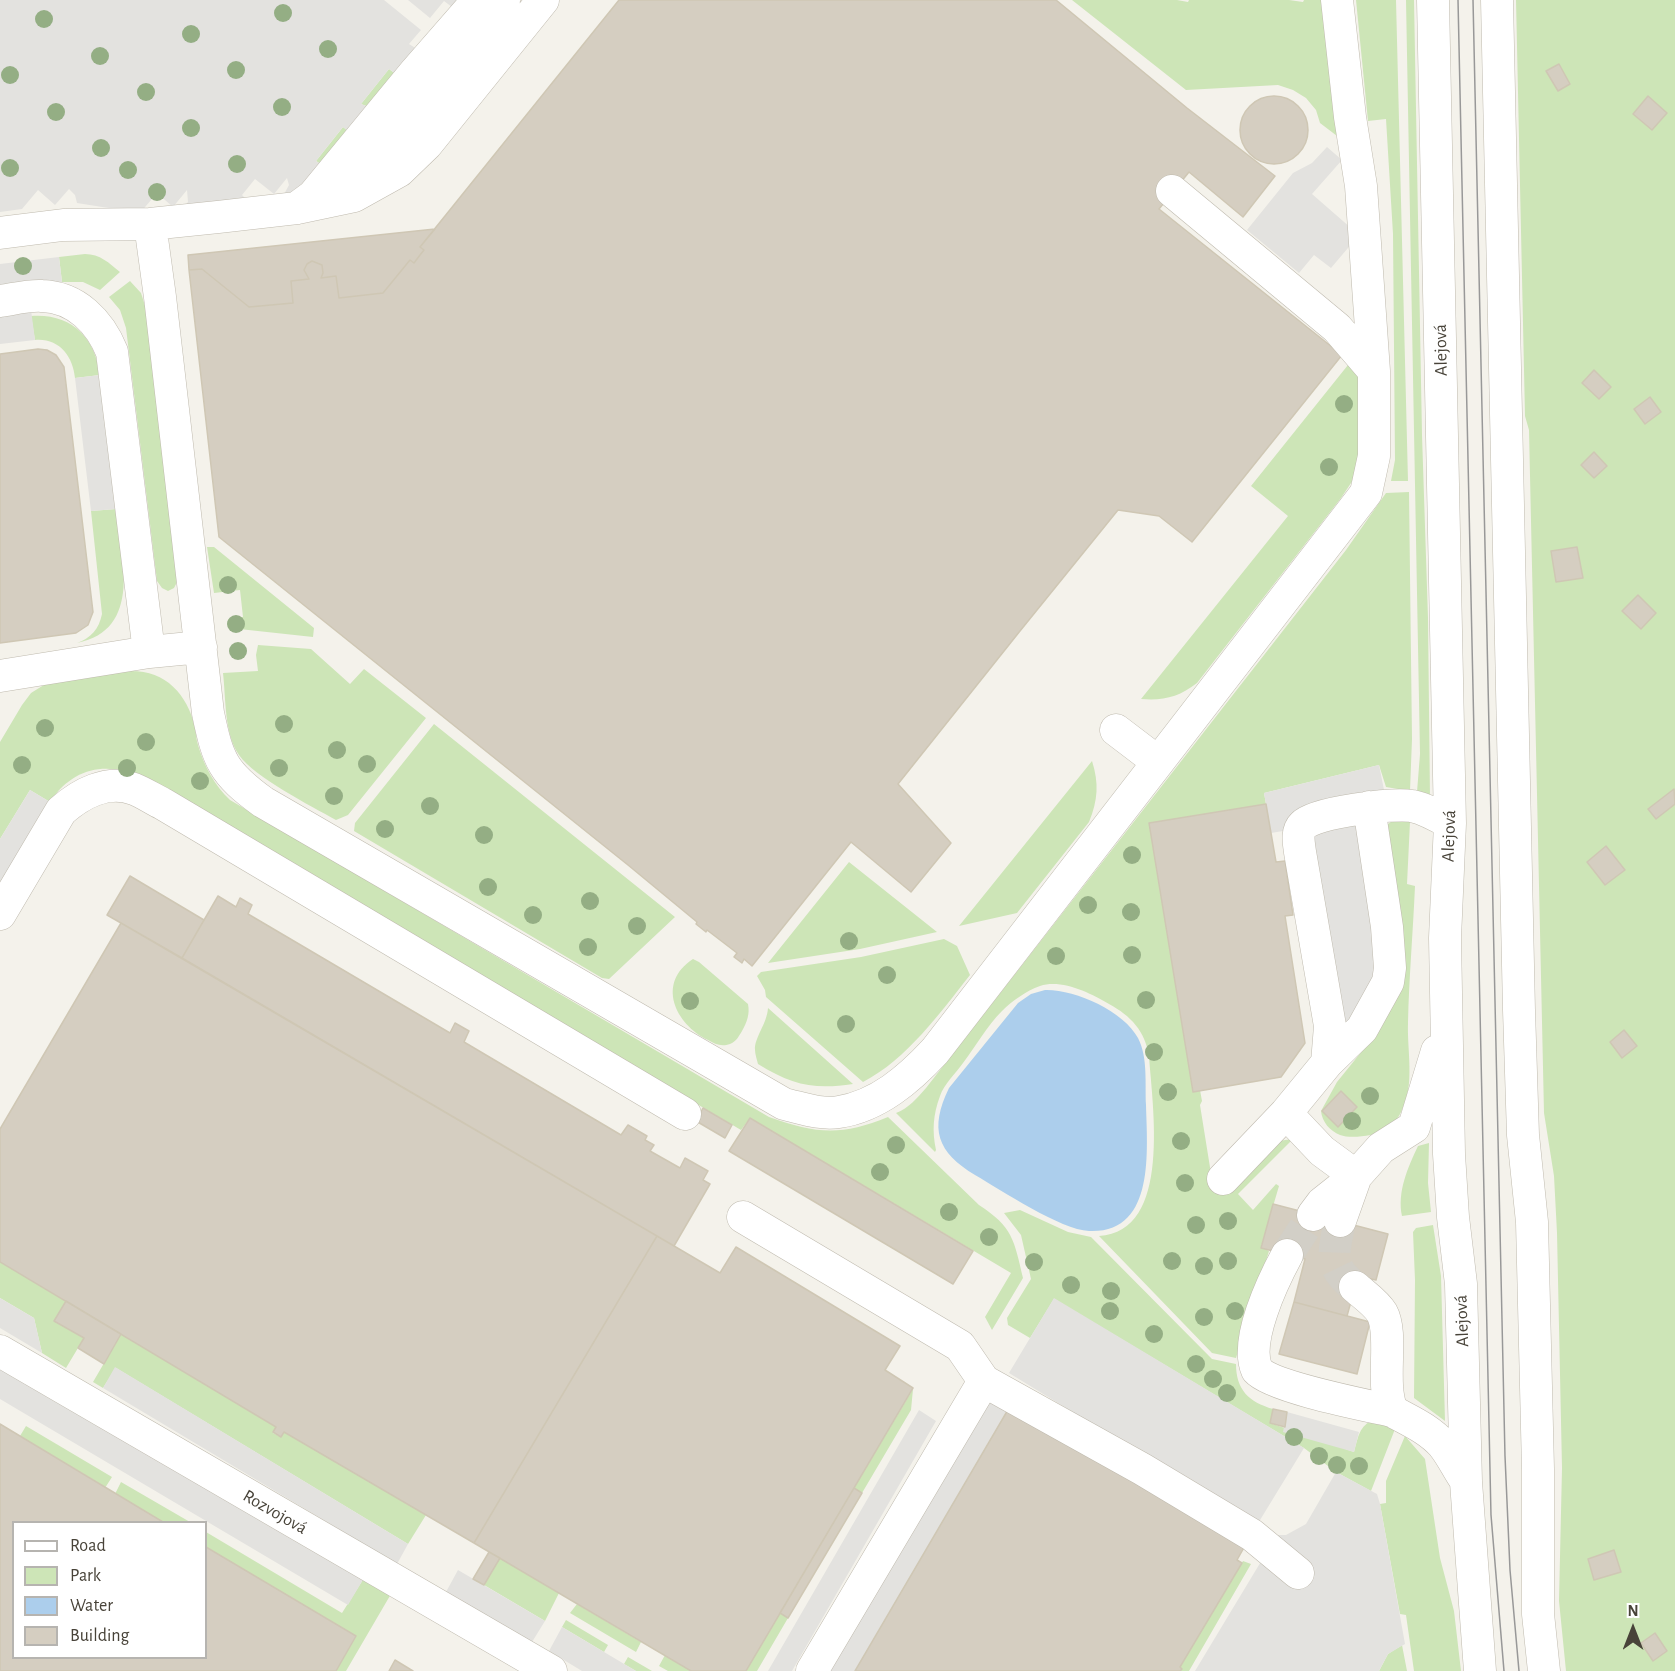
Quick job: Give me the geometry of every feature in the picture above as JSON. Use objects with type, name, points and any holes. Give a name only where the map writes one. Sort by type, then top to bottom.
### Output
[{"type":"street","points":[[297,208],[313,196],[478,0]]},
{"type":"street","points":[[354,196],[401,128],[504,0]]},
{"type":"street","points":[[0,233],[63,225],[150,225],[297,208],[354,196],[399,171],[427,144],[543,0]]},
{"type":"street","points":[[150,225],[208,713],[214,742],[224,765],[240,785],[263,802],[732,1075],[784,1104],[813,1112],[838,1112],[877,1099],[902,1084],[935,1051],[1366,493],[1374,456],[1374,371],[1361,186],[1350,117],[1337,0]]},
{"type":"street","name":"Alejová","points":[[1433,0],[1450,823],[1444,938],[1449,1154],[1453,1217],[1461,1284],[1466,1482],[1480,1671]]},
{"type":"street","points":[[1497,0],[1519,1022],[1523,1135],[1532,1222],[1538,1469],[1538,1614],[1544,1671]]},
{"type":"street","points":[[1172,191],[1337,328],[1374,371]]},
{"type":"street","points":[[0,301],[43,296],[77,305],[101,330],[112,352],[149,652]]},
{"type":"street","points":[[1,683],[149,652],[201,646]]},
{"type":"street","points":[[1116,730],[1158,762]]},
{"type":"street","points":[[0,914],[61,811],[76,798],[95,789],[132,788],[163,804],[685,1114]]},
{"type":"street","points":[[1327,1063],[1330,1026],[1300,852],[1299,832],[1303,825],[1316,818],[1387,805],[1413,806],[1432,812],[1450,823]]},
{"type":"street","points":[[1223,1179],[1286,1113],[1327,1063],[1362,1029],[1388,982],[1390,968],[1387,927],[1369,807]]},
{"type":"street","points":[[1327,1218],[1356,1176],[1381,1148],[1414,1127],[1446,1019]]},
{"type":"street","points":[[1286,1113],[1322,1151],[1356,1176]]},
{"type":"street","points":[[743,1217],[960,1346],[984,1381],[1142,1469],[1252,1535],[1298,1573]]},
{"type":"street","points":[[1287,1255],[1266,1296],[1253,1354],[1257,1370],[1268,1379],[1392,1411],[1433,1436],[1443,1446],[1466,1482]]},
{"type":"street","points":[[1355,1287],[1377,1306],[1386,1321],[1386,1386],[1392,1411]]},
{"type":"street","name":"Rozvojová","points":[[0,1351],[551,1671]]},
{"type":"street","points":[[812,1671],[984,1381]]},
{"type":"green space","points":[[1072,0],[1177,0],[1188,2],[1189,0],[1289,0],[1303,2],[1304,0],[1326,0],[1341,139],[1320,123],[1316,110],[1306,98],[1278,85],[1186,90]]},
{"type":"green space","points":[[1356,0],[1396,0],[1408,481],[1391,481],[1395,460],[1393,234],[1386,119],[1368,121]]},
{"type":"green space","points":[[1406,0],[1414,0],[1430,799],[1417,792],[1420,754]]},
{"type":"green space","points":[[1516,0],[1675,0],[1675,1671],[1566,1671],[1559,1601],[1562,1468],[1557,1233],[1554,1176],[1544,1113],[1529,430],[1525,416]]},
{"type":"green space","points":[[389,69],[401,78],[369,107],[361,104]]},
{"type":"green space","points":[[343,127],[354,136],[322,165],[316,161]]},
{"type":"green space","points":[[85,254],[100,257],[120,272],[100,290],[83,282],[62,282],[59,257]]},
{"type":"green space","points":[[130,281],[141,293],[148,315],[177,582],[174,588],[168,591],[162,588],[157,581],[126,328],[120,310],[109,297]]},
{"type":"green space","points":[[31,316],[58,319],[79,330],[93,349],[100,375],[75,378],[68,356],[58,345],[44,340],[35,340]]},
{"type":"green space","points":[[1356,355],[1359,356],[1360,453],[1355,477],[1197,683],[1184,692],[1170,697],[1141,699],[1288,516],[1251,486]]},
{"type":"green space","points":[[1409,492],[1412,739],[1410,791],[1386,787],[1379,765],[1264,793],[1266,804],[1149,823],[1193,1091],[1200,1090],[1202,1101],[1200,1105],[1213,1186],[1278,1141],[1293,1139],[1238,1194],[1253,1210],[1276,1184],[1279,1186],[1261,1247],[1269,1251],[1236,1358],[1212,1353],[1099,1236],[1123,1229],[1138,1213],[1148,1190],[1153,1162],[1153,1104],[1149,1056],[1144,1039],[1136,1025],[1124,1014],[1076,988],[1049,984],[1035,988],[1024,993],[1006,1007],[944,1087],[935,1116],[935,1152],[896,1113],[909,1106],[926,1088],[1346,550],[1386,493]]},
{"type":"green space","points":[[116,509],[124,569],[124,589],[120,607],[112,623],[98,635],[77,643],[94,632],[102,614],[91,511]]},
{"type":"green space","points":[[207,547],[214,547],[314,628],[313,637],[230,628],[228,619],[243,617],[240,590],[214,593]]},
{"type":"green space","points":[[258,645],[311,649],[350,684],[364,669],[426,718],[348,815],[336,820],[284,790],[246,764],[234,746],[227,715],[223,673],[258,671],[256,655]]},
{"type":"green space","points":[[131,671],[155,675],[165,680],[187,704],[195,727],[200,753],[215,782],[230,800],[769,1117],[801,1127],[843,1130],[888,1117],[979,1205],[999,1220],[1014,1244],[1023,1278],[992,1330],[985,1317],[1011,1273],[750,1118],[741,1130],[146,779],[119,770],[93,770],[70,781],[50,802],[30,790],[0,839],[0,742],[31,693],[47,683],[64,679]]},
{"type":"green space","points":[[434,724],[675,917],[609,979],[602,978],[354,831],[355,823]]},
{"type":"green space","points":[[1092,761],[1096,777],[1096,792],[1089,822],[1017,913],[959,926]]},
{"type":"green space","points":[[1395,819],[1410,822],[1407,884],[1415,886],[1408,1033],[1410,1067],[1408,1090],[1401,1113],[1388,1129],[1369,1135],[1345,1136],[1330,1129],[1321,1111],[1337,1082],[1371,1040],[1386,832],[1388,824]]},
{"type":"green space","points":[[849,862],[937,932],[860,949],[768,963]]},
{"type":"green space","points":[[944,939],[957,946],[970,975],[935,1019],[908,1048],[879,1073],[863,1082],[766,997],[765,990],[757,976],[761,972],[861,957]]},
{"type":"green space","points":[[693,959],[748,1004],[745,1024],[732,1043],[716,1044],[696,1033],[679,1014],[674,1002],[675,980],[682,969]]},
{"type":"green space","points":[[768,1008],[853,1084],[815,1086],[804,1084],[782,1077],[758,1064],[755,1045]]},
{"type":"green space","points":[[1429,1143],[1428,1183],[1431,1212],[1402,1216],[1402,1189],[1407,1171],[1418,1146]]},
{"type":"green space","points":[[1020,1210],[1068,1232],[1091,1237],[1212,1359],[1236,1364],[1241,1388],[1257,1403],[1273,1409],[1270,1423],[1354,1452],[1360,1433],[1369,1422],[1374,1420],[1395,1429],[1371,1491],[1336,1472],[1304,1448],[1054,1299],[1030,1338],[1008,1325],[1007,1318],[1031,1279],[1021,1235],[1004,1213]]},
{"type":"green space","points":[[1433,1225],[1441,1276],[1445,1421],[1414,1398],[1413,1232],[1416,1228]]},
{"type":"green space","points":[[0,1262],[66,1301],[54,1321],[84,1338],[66,1368],[42,1353],[34,1318],[0,1298]]},
{"type":"green space","points":[[121,1334],[276,1427],[273,1433],[281,1437],[284,1432],[426,1515],[408,1544],[116,1368],[103,1388],[93,1382]]},
{"type":"green space","points":[[913,1389],[911,1410],[862,1493],[854,1488]]},
{"type":"green space","points":[[26,1426],[112,1477],[105,1488],[20,1436]]},
{"type":"green space","points":[[1405,1436],[1425,1459],[1440,1558],[1454,1611],[1461,1671],[1414,1671],[1406,1615],[1400,1614],[1380,1504],[1386,1503],[1386,1481]]},
{"type":"green space","points":[[121,1482],[188,1521],[161,1521],[115,1494]]},
{"type":"green space","points":[[207,1533],[342,1613],[364,1578],[391,1594],[346,1671],[336,1671],[356,1636],[207,1548]]},
{"type":"green space","points":[[500,1558],[559,1593],[545,1621],[484,1585]]},
{"type":"green space","points":[[1243,1561],[1251,1564],[1189,1671],[1180,1671],[1180,1667]]},
{"type":"green space","points":[[577,1604],[641,1642],[636,1652],[570,1613]]},
{"type":"green space","points":[[780,1613],[788,1618],[757,1671],[746,1671]]},
{"type":"green space","points":[[566,1620],[608,1645],[604,1652],[562,1627]]},
{"type":"green space","points":[[1402,1645],[1407,1671],[1379,1671],[1388,1654]]},
{"type":"green space","points":[[665,1655],[691,1671],[668,1671],[659,1666]]},
{"type":"green space","points":[[628,1657],[652,1671],[636,1671],[624,1664]]},
{"type":"shaded area","points":[[0,0],[384,0],[421,30],[409,44],[417,49],[401,78],[389,69],[361,104],[369,107],[354,136],[343,127],[316,161],[322,165],[307,190],[282,198],[289,185],[287,178],[274,194],[255,179],[242,195],[247,200],[181,210],[188,202],[187,190],[173,207],[157,193],[140,213],[77,203],[75,195],[69,189],[55,205],[38,190],[22,209],[0,212]]},
{"type":"shaded area","points":[[408,0],[464,0],[456,10],[444,1],[430,18]]},
{"type":"shaded area","points":[[1327,147],[1342,160],[1312,194],[1359,235],[1331,268],[1314,255],[1299,273],[1247,230],[1293,173],[1312,163]]},
{"type":"shaded area","points":[[59,257],[62,282],[28,287],[35,340],[0,344],[0,264]]},
{"type":"shaded area","points":[[100,375],[116,509],[91,511],[75,378]]},
{"type":"shaded area","points":[[1379,765],[1387,805],[1386,832],[1392,878],[1368,1019],[1330,1026],[1287,857],[1283,831],[1271,833],[1264,793]]},
{"type":"shaded area","points":[[30,790],[50,802],[0,886],[0,839]]},
{"type":"shaded area","points":[[0,1298],[34,1318],[42,1353],[0,1328]]},
{"type":"shaded area","points":[[1054,1298],[1304,1448],[1257,1525],[1009,1373]]},
{"type":"shaded area","points":[[0,1365],[364,1578],[348,1605],[0,1399]]},
{"type":"shaded area","points":[[115,1367],[408,1544],[397,1564],[103,1388]]},
{"type":"shaded area","points":[[990,1398],[1009,1408],[855,1671],[830,1671]]},
{"type":"shaded area","points":[[919,1410],[936,1421],[792,1671],[768,1671]]},
{"type":"shaded area","points":[[1287,1412],[1359,1432],[1354,1452],[1283,1432]]},
{"type":"shaded area","points":[[1336,1472],[1377,1494],[1405,1644],[1388,1654],[1379,1671],[1195,1671],[1277,1535],[1286,1535],[1306,1524]]},
{"type":"shaded area","points":[[458,1570],[545,1621],[532,1642],[446,1592]]},
{"type":"shaded area","points":[[562,1627],[636,1671],[582,1671],[549,1651]]},
{"type":"water","points":[[1045,990],[1070,993],[1110,1011],[1131,1028],[1141,1045],[1145,1071],[1147,1144],[1143,1186],[1137,1204],[1126,1219],[1111,1228],[1089,1231],[1077,1229],[1047,1217],[962,1166],[952,1157],[940,1138],[939,1116],[949,1088],[1018,1003],[1031,994]]},
{"type":"building","points":[[619,0],[1056,0],[1187,108],[1275,176],[1243,217],[1189,172],[1159,209],[1342,355],[1192,542],[1159,516],[1118,510],[1020,631],[898,784],[951,843],[911,892],[851,842],[752,966],[744,959],[742,963],[734,957],[737,953],[696,924],[697,922],[628,865],[219,537],[189,270],[202,269],[249,307],[293,303],[291,281],[309,279],[304,270],[312,261],[322,265],[321,278],[336,276],[339,298],[383,293],[410,260],[414,263],[424,250],[420,247]]},
{"type":"building","points":[[1559,64],[1570,84],[1558,91],[1546,71]]},
{"type":"building","points":[[1274,96],[1287,99],[1298,106],[1305,117],[1308,130],[1305,143],[1298,154],[1287,161],[1274,164],[1261,161],[1250,154],[1243,143],[1240,130],[1243,117],[1250,106],[1261,99]]},
{"type":"building","points":[[1648,96],[1667,113],[1652,130],[1633,114]]},
{"type":"building","points":[[435,229],[420,247],[424,250],[414,263],[410,260],[383,293],[339,298],[336,276],[321,278],[322,265],[312,261],[304,270],[309,279],[291,281],[293,303],[249,307],[202,269],[189,270],[188,255]]},
{"type":"building","points":[[47,350],[56,355],[64,367],[93,612],[88,625],[76,633],[0,643],[0,354]]},
{"type":"building","points":[[1594,370],[1611,387],[1599,399],[1582,383]]},
{"type":"building","points":[[1650,397],[1661,412],[1645,424],[1634,409]]},
{"type":"building","points":[[1594,452],[1607,466],[1594,478],[1581,465]]},
{"type":"building","points":[[1577,547],[1583,578],[1556,582],[1551,551]]},
{"type":"building","points":[[1638,595],[1656,613],[1641,629],[1622,611]]},
{"type":"building","points":[[1674,789],[1675,804],[1656,819],[1648,809]]},
{"type":"building","points":[[1266,804],[1276,862],[1285,861],[1293,915],[1285,916],[1305,1043],[1281,1077],[1193,1092],[1149,823]]},
{"type":"building","points":[[1606,846],[1625,870],[1605,885],[1587,862]]},
{"type":"building","points":[[130,876],[204,920],[182,958],[107,915]]},
{"type":"building","points":[[218,896],[236,907],[240,898],[252,905],[248,914],[450,1033],[455,1023],[469,1031],[464,1042],[621,1135],[628,1125],[647,1136],[645,1140],[654,1145],[650,1151],[680,1168],[685,1158],[708,1171],[703,1180],[710,1184],[674,1246],[182,958]]},
{"type":"building","points":[[121,923],[657,1236],[474,1543],[284,1432],[281,1437],[273,1432],[276,1427],[0,1262],[0,1129]]},
{"type":"building","points":[[1624,1030],[1637,1046],[1622,1058],[1610,1042]]},
{"type":"building","points":[[1341,1091],[1357,1107],[1338,1127],[1322,1111]]},
{"type":"building","points":[[703,1108],[732,1125],[725,1138],[696,1121]]},
{"type":"building","points":[[750,1118],[973,1251],[953,1284],[729,1151]]},
{"type":"building","points":[[1273,1204],[1388,1234],[1376,1280],[1358,1276],[1347,1316],[1294,1302],[1305,1259],[1261,1248]]},
{"type":"building","points":[[657,1236],[720,1273],[736,1247],[900,1346],[885,1370],[913,1388],[746,1671],[691,1671],[474,1543]]},
{"type":"building","points":[[66,1301],[121,1334],[104,1364],[78,1348],[84,1338],[54,1321]]},
{"type":"building","points":[[1294,1302],[1370,1322],[1357,1374],[1279,1354]]},
{"type":"building","points":[[1009,1408],[1246,1544],[1237,1560],[1242,1563],[1180,1667],[1182,1669],[1180,1671],[855,1671]]},
{"type":"building","points":[[1273,1409],[1287,1412],[1285,1427],[1270,1423]]},
{"type":"building","points":[[0,1424],[161,1521],[12,1521],[12,1659],[207,1659],[207,1548],[356,1636],[336,1671],[0,1671]]},
{"type":"building","points":[[854,1488],[862,1493],[788,1618],[780,1613]]},
{"type":"building","points":[[1614,1550],[1621,1572],[1594,1580],[1588,1559]]},
{"type":"building","points":[[489,1552],[500,1558],[484,1585],[473,1579]]},
{"type":"building","points":[[1655,1633],[1667,1651],[1653,1661],[1641,1643]]},
{"type":"building","points":[[395,1660],[413,1671],[389,1671]]},
{"type":"tunnel","points":[[1287,1255],[1313,1215]]},
{"type":"tunnel","points":[[1340,1221],[1335,1250],[1336,1265],[1355,1287]]},
{"type":"tram line","points":[[1458,0],[1491,1515],[1504,1671]]},
{"type":"tram line","points":[[1473,0],[1505,1456],[1510,1570],[1519,1671]]}]
